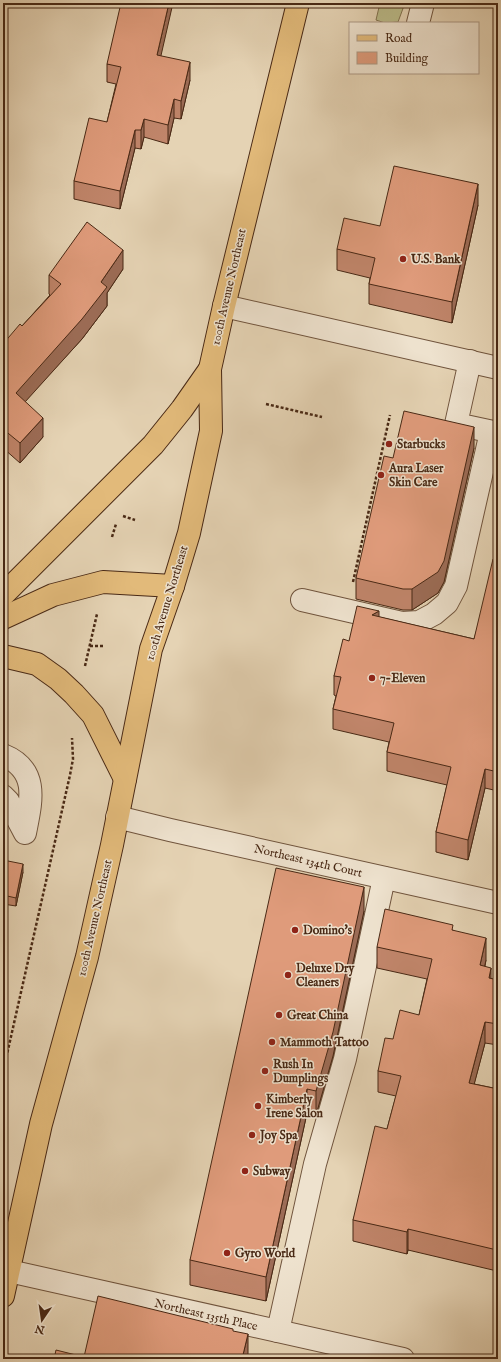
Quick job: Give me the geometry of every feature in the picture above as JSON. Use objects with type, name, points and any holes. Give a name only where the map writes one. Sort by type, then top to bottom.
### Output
[{"type":"main road","name":"100th Avenue Northeast","points":[[3,1296],[41,1124],[87,957],[151,649],[189,534],[211,431],[210,369],[298,3]]},
{"type":"main road","points":[[3,595],[153,445],[182,409],[210,369]]},
{"type":"main road","points":[[3,618],[53,595],[103,582],[173,586]]},
{"type":"main road","points":[[3,656],[37,664],[58,679],[74,694],[93,714],[125,780]]},
{"type":"street","points":[[418,22],[422,3]]},
{"type":"street","points":[[224,306],[498,368]]},
{"type":"street","points":[[302,600],[402,623],[418,622],[434,614],[447,603],[456,586],[494,433],[456,424],[470,361]]},
{"type":"street","points":[[3,755],[10,758],[23,768],[31,786],[30,808],[25,833],[8,801],[3,796]]},
{"type":"street","name":"Northeast 134th Court","points":[[117,817],[185,834],[498,903]]},
{"type":"street","points":[[278,1331],[315,1164],[345,1059],[384,878]]},
{"type":"street","name":"Northeast 135th Place","points":[[8,1271],[403,1359]]},
{"type":"path","points":[[266,404],[322,417]]},
{"type":"path","points":[[353,583],[390,414]]},
{"type":"path","points":[[85,667],[97,614]]},
{"type":"path","points":[[90,646],[105,646]]},
{"type":"path","points":[[3,1072],[70,775],[73,758],[72,738],[70,731]]},
{"type":"green space","points":[[380,3],[405,3],[398,22],[382,22],[376,20]]},
{"type":"building","points":[[121,3],[169,3],[157,55],[190,62],[181,101],[174,99],[168,125],[144,119],[141,130],[135,130],[120,191],[74,181],[89,118],[107,122],[121,67],[107,64]]},
{"type":"building","name":"U.S. Bank","points":[[394,166],[478,184],[452,302],[369,284],[375,258],[337,249],[344,218],[380,226]]},
{"type":"building","points":[[87,222],[123,250],[101,282],[107,287],[82,319],[16,393],[43,418],[20,443],[3,429],[3,344],[20,324],[22,326],[61,284],[49,275]]},
{"type":"building","points":[[404,411],[474,427],[444,561],[438,572],[412,589],[403,589],[356,578],[384,456],[393,458]]},
{"type":"building","points":[[493,559],[498,560],[498,772],[485,769],[468,840],[436,832],[451,767],[387,752],[394,723],[333,709],[341,677],[334,676],[343,639],[349,641],[357,606],[379,611],[372,615],[474,639]]},
{"type":"building","points":[[3,860],[23,864],[16,898],[3,895]]},
{"type":"building","points":[[276,868],[364,887],[333,1032],[316,1091],[307,1089],[266,1277],[190,1260]]},
{"type":"building","points":[[385,909],[453,925],[452,930],[486,938],[480,965],[491,968],[489,978],[498,980],[498,1024],[485,1022],[469,1083],[498,1089],[497,1250],[408,1229],[407,1232],[353,1220],[375,1126],[387,1129],[401,1076],[378,1071],[385,1038],[393,1039],[400,1010],[419,1015],[432,959],[377,947]]},
{"type":"building","points":[[98,1296],[248,1334],[242,1359],[54,1359],[56,1350],[84,1357]]},
{"type":"place","name":"U.S. Bank","points":[[403,259]]},
{"type":"place","name":"Starbucks","points":[[389,444]]},
{"type":"place","name":"Aura Laser Skin Care","points":[[381,475]]},
{"type":"place","name":"7-Eleven","points":[[372,678]]},
{"type":"place","name":"Domino's","points":[[295,930]]},
{"type":"place","name":"Deluxe Dry Cleaners","points":[[288,975]]},
{"type":"place","name":"Great China","points":[[279,1015]]},
{"type":"place","name":"Mammoth Tattoo","points":[[272,1042]]},
{"type":"place","name":"Rush In Dumplings","points":[[265,1071]]},
{"type":"place","name":"Kimberly Irene Salon","points":[[258,1106]]},
{"type":"place","name":"Joy Spa","points":[[252,1135]]},
{"type":"place","name":"Subway","points":[[245,1171]]},
{"type":"place","name":"Gyro World","points":[[227,1253]]}]
